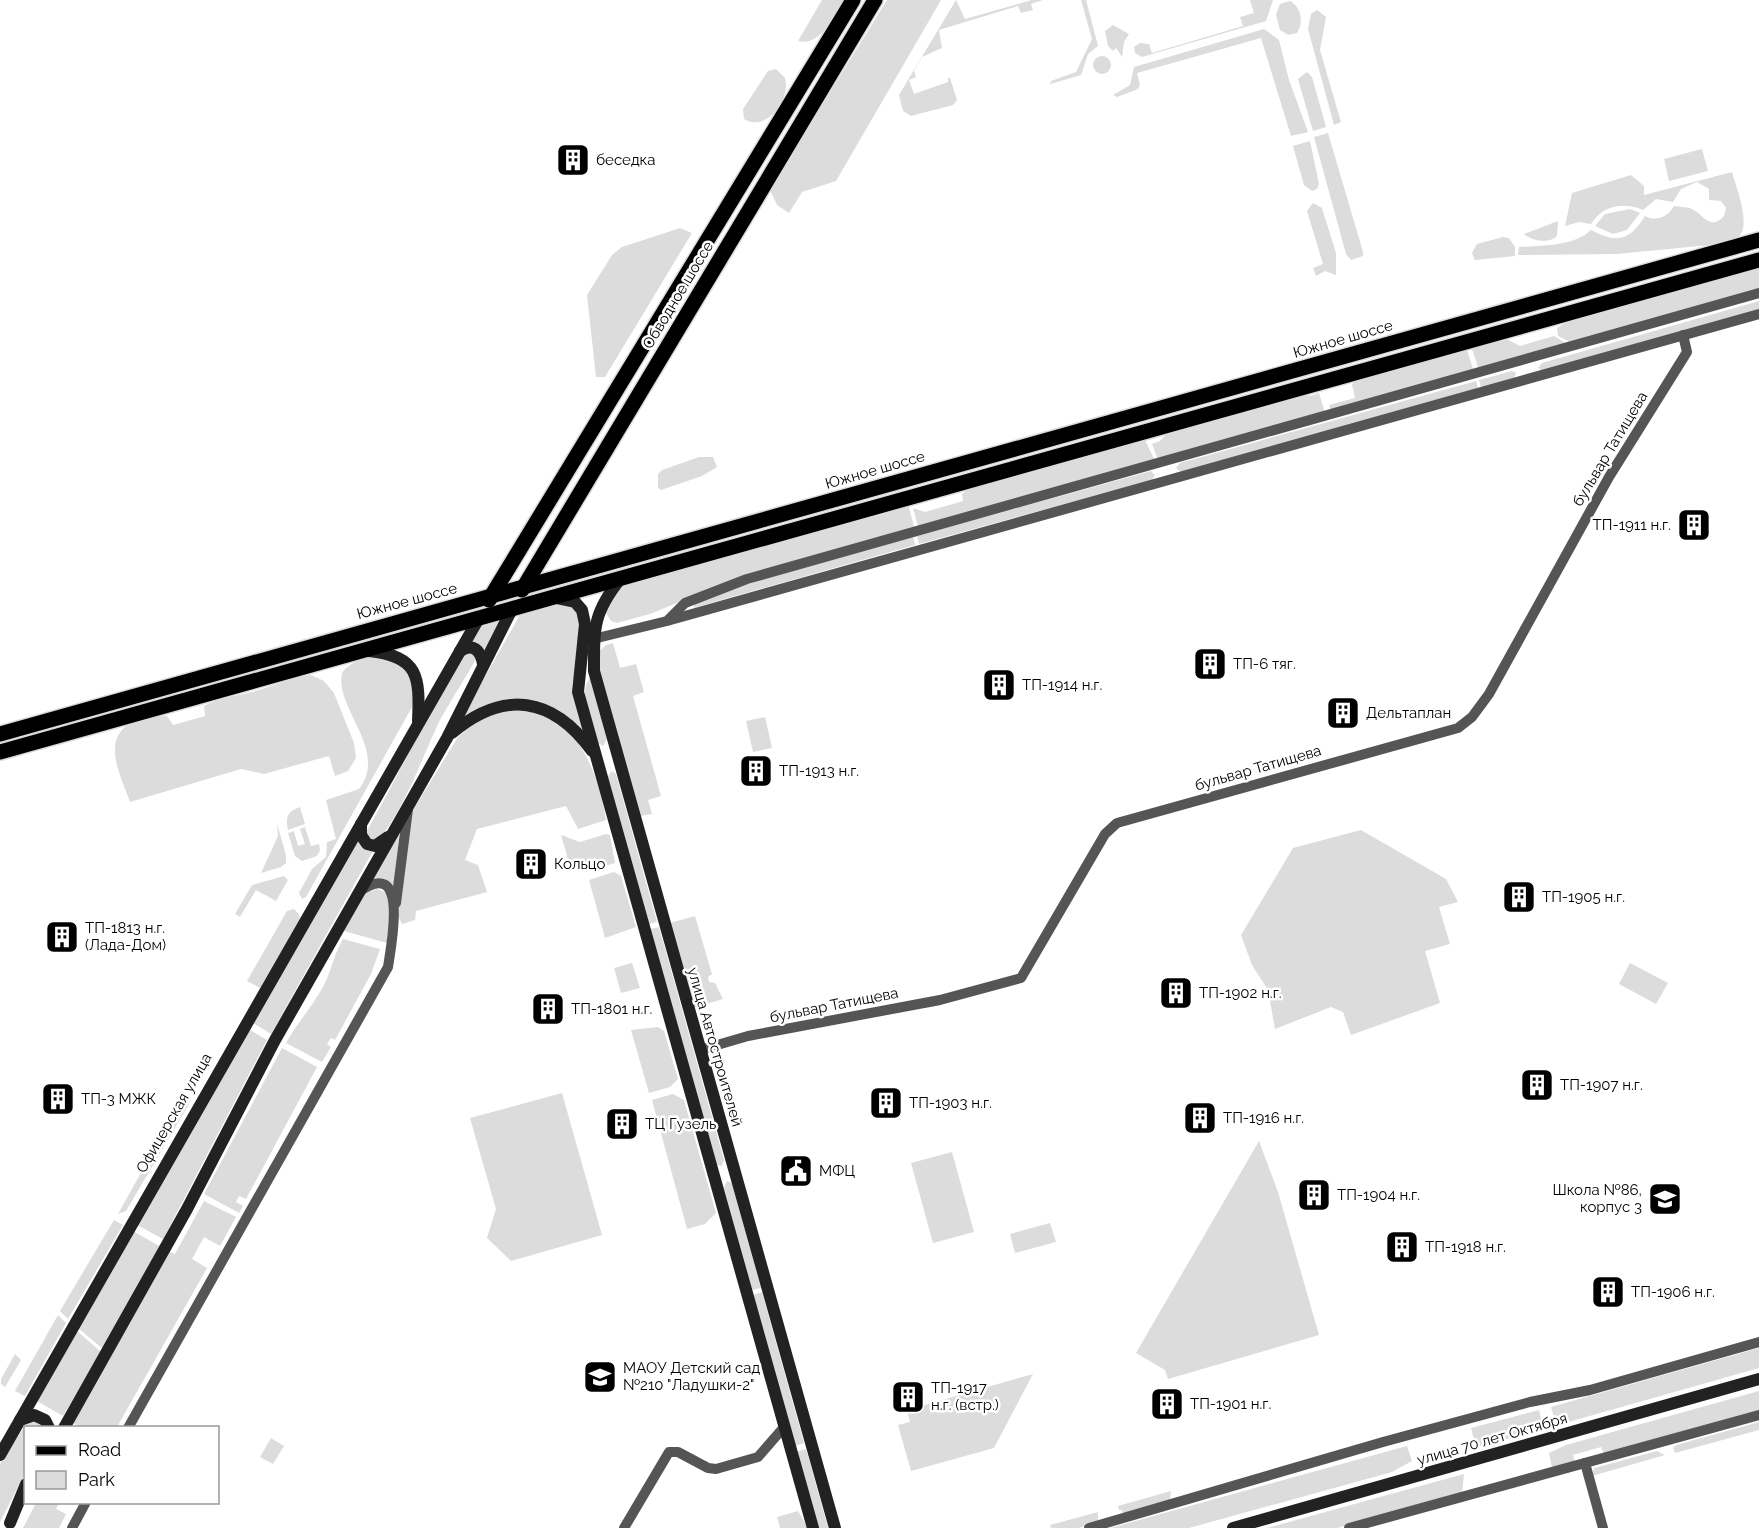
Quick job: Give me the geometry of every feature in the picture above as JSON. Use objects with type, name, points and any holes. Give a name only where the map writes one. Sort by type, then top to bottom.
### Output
[{"type":"main road","name":"Обводное шоссе","points":[[490,597],[853,0]]},
{"type":"main road","name":"Обводное шоссе","points":[[512,609],[876,0]]},
{"type":"main road","name":"Южное шоссе","points":[[0,734],[1759,240]]},
{"type":"main road","points":[[0,752],[1759,260]]},
{"type":"main road","name":"улица Автостроителей","points":[[621,578],[603,601],[589,640],[578,692],[813,1528]]},
{"type":"main road","name":"Офицерская улица","points":[[0,1455],[490,597]]},
{"type":"main road","name":"улица Автостроителей","points":[[552,598],[568,599],[580,607],[584,617],[594,670],[835,1528]]},
{"type":"main road","points":[[65,1426],[187,1209],[275,1040],[447,738],[512,609]]},
{"type":"main road","points":[[460,651],[468,647],[475,648],[481,654],[483,664]]},
{"type":"main road","name":"Офицерская улица","points":[[365,650],[393,654],[412,668],[418,683],[418,725]]},
{"type":"main road","name":"улица Автостроителей","points":[[447,738],[482,712],[508,704],[532,705],[556,714],[570,725],[600,764]]},
{"type":"main road","points":[[600,764],[620,763]]},
{"type":"main road","points":[[361,824],[364,841],[371,846],[381,843],[393,832]]},
{"type":"main road","points":[[715,1177],[734,1172]]},
{"type":"main road","name":"улица 70 лет Октября","points":[[1233,1528],[1759,1379]]},
{"type":"main road","points":[[20,1420],[34,1415],[45,1420],[48,1426]]},
{"type":"main road","points":[[9,1526],[24,1489]]},
{"type":"main road","points":[[9,1526],[24,1500]]},
{"type":"street","points":[[667,621],[685,603],[747,579],[1759,293]]},
{"type":"street","points":[[589,640],[667,621],[1759,314]]},
{"type":"street","name":"бульвар Татищева","points":[[700,1050],[748,1036],[940,1000],[1021,978],[1105,834],[1117,823],[1458,728],[1472,717],[1489,694],[1609,477],[1687,352],[1683,335]]},
{"type":"street","points":[[129,1426],[388,967],[409,804]]},
{"type":"street","points":[[358,893],[368,886],[384,886],[391,893],[396,909]]},
{"type":"street","points":[[1089,1528],[1383,1442],[1530,1402],[1590,1390],[1759,1342]]},
{"type":"street","points":[[1349,1528],[1759,1415]]},
{"type":"street","points":[[624,1528],[669,1452],[678,1452],[708,1468],[716,1469],[758,1457],[785,1426]]},
{"type":"street","points":[[1585,1463],[1603,1528]]},
{"type":"street","points":[[72,1528],[85,1504]]},
{"type":"green space","points":[[822,0],[843,0],[820,35],[806,42],[798,41]]},
{"type":"green space","points":[[887,0],[941,0],[836,181],[802,192],[789,213],[777,205],[770,190]]},
{"type":"green space","points":[[956,0],[965,19],[1032,0],[1043,0],[1031,4],[1033,10],[1021,13],[1018,6],[939,30],[942,48],[922,57],[914,71],[916,77],[909,80],[914,94],[948,82],[950,78],[957,100],[953,105],[911,116],[903,111],[899,95]]},
{"type":"green space","points":[[1081,0],[1086,0],[1098,46],[1088,54],[1081,75],[1050,84],[1051,81],[1076,72],[1092,39]]},
{"type":"green space","points":[[1250,0],[1273,0],[1266,21],[1142,57],[1135,53],[1134,47],[1140,43],[1149,44],[1152,53],[1243,26],[1240,17],[1254,13]]},
{"type":"green space","points":[[1290,1],[1297,7],[1301,20],[1297,33],[1288,35],[1280,30],[1276,15],[1280,4]]},
{"type":"green space","points":[[1317,10],[1326,17],[1320,50],[1341,122],[1334,125],[1308,29],[1311,14]]},
{"type":"green space","points":[[1113,25],[1129,34],[1124,42],[1122,57],[1116,48],[1113,51],[1108,46],[1105,31]]},
{"type":"green space","points":[[1264,29],[1279,40],[1289,80],[1308,132],[1291,136],[1261,38],[1137,73],[1140,85],[1138,89],[1117,97],[1113,95],[1130,85],[1134,67]]},
{"type":"green space","points":[[1102,56],[1108,59],[1111,65],[1108,71],[1102,74],[1096,71],[1093,65],[1096,59]]},
{"type":"green space","points":[[776,69],[785,78],[786,87],[775,112],[761,122],[744,119],[743,109],[768,71]]},
{"type":"green space","points":[[1307,72],[1312,77],[1326,127],[1313,131],[1298,79]]},
{"type":"green space","points":[[1328,133],[1363,252],[1363,256],[1351,260],[1346,254],[1314,137]]},
{"type":"green space","points":[[1310,141],[1319,184],[1317,189],[1312,191],[1304,185],[1293,146]]},
{"type":"green space","points":[[1702,149],[1708,171],[1669,181],[1664,159]]},
{"type":"green space","points":[[1732,172],[1742,206],[1744,224],[1742,232],[1732,240],[1720,244],[1617,254],[1518,255],[1519,247],[1576,240],[1591,230],[1608,237],[1621,238],[1633,231],[1645,216],[1653,219],[1661,217],[1674,206],[1695,210],[1706,220],[1714,222],[1724,216],[1726,208],[1721,201],[1709,200],[1709,189],[1697,182],[1681,189],[1673,202],[1656,199],[1643,210],[1628,206],[1614,207],[1601,213],[1591,224],[1579,222],[1565,226],[1572,193],[1631,175],[1644,186],[1644,195]]},
{"type":"green space","points":[[1313,203],[1322,208],[1336,253],[1336,275],[1325,271],[1316,276],[1313,268],[1323,264],[1307,211]]},
{"type":"green space","points":[[1630,209],[1640,213],[1627,230],[1613,234],[1595,226],[1605,214]]},
{"type":"green space","points":[[1558,221],[1557,236],[1550,240],[1536,240],[1524,234]]},
{"type":"green space","points":[[680,228],[692,233],[605,377],[596,377],[587,295],[612,255],[622,247]]},
{"type":"green space","points":[[1503,237],[1509,238],[1515,247],[1515,256],[1475,260],[1472,253],[1477,244]]},
{"type":"green space","points":[[1759,266],[1759,292],[1574,344],[1558,336],[1557,328],[1571,319]]},
{"type":"green space","points":[[1759,301],[1759,310],[1541,370],[1538,368],[1542,363]]},
{"type":"green space","points":[[1554,336],[1569,345],[1479,370],[1471,346],[1503,337],[1520,346]]},
{"type":"green space","points":[[1466,347],[1474,372],[1331,412],[1329,405],[1355,398],[1352,384],[1364,376]]},
{"type":"green space","points":[[1512,371],[1516,373],[1514,378],[1481,387],[1479,380]]},
{"type":"green space","points":[[1476,381],[1478,388],[1181,472],[1176,468],[1180,463]]},
{"type":"green space","points":[[1319,393],[1325,413],[1158,460],[1152,444],[1160,441],[1169,431],[1301,394],[1310,396]]},
{"type":"green space","points":[[1144,438],[1155,461],[918,526],[913,508],[925,512],[963,501],[962,494],[974,485]]},
{"type":"green space","points":[[699,457],[713,457],[717,467],[702,476],[661,490],[658,488],[658,474],[662,470]]},
{"type":"green space","points":[[1151,471],[1155,475],[1152,480],[919,544],[917,536]]},
{"type":"green space","points":[[908,504],[914,527],[747,574],[650,614],[617,623],[611,621],[604,610],[618,586]]},
{"type":"green space","points":[[913,537],[915,545],[693,608],[695,604],[757,581]]},
{"type":"green space","points":[[557,602],[575,606],[583,626],[572,686],[586,737],[567,717],[555,709],[543,703],[516,698],[488,705],[457,726],[520,615],[525,611]]},
{"type":"green space","points":[[503,617],[484,654],[468,643],[478,624]]},
{"type":"green space","points":[[613,643],[620,668],[636,664],[644,692],[633,696],[661,796],[648,800],[652,814],[641,816],[598,669],[599,652],[606,645]]},
{"type":"green space","points":[[471,651],[476,659],[441,718],[401,805],[382,834],[373,842],[367,839],[367,831],[450,674],[463,652]]},
{"type":"green space","points":[[381,655],[407,668],[415,696],[412,707],[306,897],[302,899],[299,893],[312,869],[326,857],[327,842],[336,839],[326,800],[359,789],[367,774],[368,759],[365,744],[346,700],[342,686],[342,673],[354,663]]},
{"type":"green space","points":[[311,675],[324,681],[334,693],[354,743],[356,758],[348,771],[335,776],[329,756],[264,774],[241,769],[130,802],[115,753],[119,735],[125,727],[137,721],[161,715],[167,716],[173,725],[205,716],[204,706],[218,700]]},
{"type":"green space","points":[[590,678],[607,739],[603,746],[597,742],[585,701],[586,685]]},
{"type":"green space","points":[[512,708],[544,714],[558,721],[569,732],[579,744],[594,774],[606,820],[578,829],[566,806],[477,829],[465,860],[478,865],[487,892],[416,911],[415,920],[402,924],[398,916],[410,815],[458,737],[474,722]]},
{"type":"green space","points":[[765,717],[772,748],[753,752],[746,721]]},
{"type":"green space","points":[[612,771],[616,774],[657,922],[649,924],[608,776]]},
{"type":"green space","points":[[300,807],[305,824],[288,830],[288,815]]},
{"type":"green space","points":[[277,824],[286,863],[281,867],[261,873],[278,836]]},
{"type":"green space","points":[[305,827],[311,846],[319,844],[320,850],[317,856],[302,861],[295,856],[288,833],[294,831],[298,846],[305,844],[300,829]]},
{"type":"green space","points":[[400,827],[394,890],[370,881]]},
{"type":"green space","points":[[1361,830],[1446,879],[1458,902],[1439,907],[1450,944],[1425,951],[1440,1003],[1351,1035],[1343,1012],[1331,1007],[1275,1029],[1268,990],[1252,965],[1241,935],[1293,848]]},
{"type":"green space","points":[[606,834],[610,835],[615,863],[585,872],[582,862],[570,866],[561,835],[580,842]]},
{"type":"green space","points":[[359,838],[374,849],[271,1034],[253,1023]]},
{"type":"green space","points":[[614,872],[621,876],[636,927],[605,938],[589,880]]},
{"type":"green space","points":[[284,876],[288,880],[276,901],[256,890],[240,917],[235,914],[252,885]]},
{"type":"green space","points":[[377,889],[385,892],[391,899],[387,943],[344,931],[363,894]]},
{"type":"green space","points":[[294,909],[300,919],[260,988],[247,981],[287,911]]},
{"type":"green space","points":[[695,916],[712,974],[708,977],[709,982],[715,983],[723,999],[693,1007],[666,924]]},
{"type":"green space","points":[[659,927],[724,1160],[722,1166],[717,1165],[650,929]]},
{"type":"green space","points":[[343,939],[380,949],[371,974],[335,1040],[331,1038],[327,1044],[331,1047],[322,1062],[286,1043],[323,987]]},
{"type":"green space","points":[[632,963],[640,988],[621,993],[614,968]]},
{"type":"green space","points":[[1630,963],[1668,983],[1656,1004],[1619,984]]},
{"type":"green space","points":[[658,1027],[664,1031],[678,1079],[670,1087],[649,1093],[631,1030]]},
{"type":"green space","points":[[250,1030],[267,1040],[163,1239],[137,1225]]},
{"type":"green space","points":[[282,1048],[317,1067],[246,1199],[239,1196],[236,1202],[243,1206],[239,1213],[204,1194]]},
{"type":"green space","points":[[562,1093],[602,1235],[511,1261],[487,1238],[496,1209],[470,1118]]},
{"type":"green space","points":[[673,1094],[684,1100],[716,1213],[705,1224],[687,1229],[652,1100]]},
{"type":"green space","points":[[182,1099],[189,1104],[126,1211],[118,1214]]},
{"type":"green space","points":[[1259,1141],[1278,1192],[1319,1335],[1168,1379],[1165,1370],[1136,1353]]},
{"type":"green space","points":[[952,1152],[974,1232],[933,1243],[911,1163]]},
{"type":"green space","points":[[727,1181],[732,1183],[761,1288],[752,1290],[724,1188]]},
{"type":"green space","points":[[204,1201],[236,1217],[220,1246],[204,1237],[192,1259],[207,1268],[118,1426],[78,1426],[73,1423],[170,1252],[175,1254]]},
{"type":"green space","points":[[114,1220],[123,1225],[68,1319],[60,1311]]},
{"type":"green space","points":[[1050,1223],[1056,1242],[1015,1253],[1010,1234]]},
{"type":"green space","points":[[133,1231],[159,1246],[103,1349],[78,1328]]},
{"type":"green space","points":[[762,1292],[804,1443],[795,1446],[753,1295]]},
{"type":"green space","points":[[58,1315],[66,1323],[25,1396],[15,1391]]},
{"type":"green space","points":[[76,1330],[101,1352],[63,1416],[37,1401]]},
{"type":"green space","points":[[1759,1348],[1759,1368],[1565,1423],[1554,1417],[1551,1407]]},
{"type":"green space","points":[[15,1354],[21,1360],[5,1387],[1,1384],[1,1379]]},
{"type":"green space","points":[[1033,1374],[994,1448],[911,1471],[898,1425],[910,1422],[907,1410]]},
{"type":"green space","points":[[1759,1391],[1759,1411],[1604,1454],[1601,1447],[1573,1455],[1575,1462],[1552,1468],[1549,1453],[1566,1445]]},
{"type":"green space","points":[[1539,1410],[1544,1429],[1476,1447],[1471,1428]]},
{"type":"green space","points":[[28,1421],[37,1421],[44,1426],[25,1426]]},
{"type":"green space","points":[[1759,1422],[1759,1430],[1675,1453],[1673,1448],[1676,1445]]},
{"type":"green space","points":[[24,1427],[24,1475],[0,1522],[0,1464]]},
{"type":"green space","points":[[271,1438],[284,1446],[273,1464],[260,1457]]},
{"type":"green space","points":[[1407,1446],[1412,1461],[1392,1472],[1189,1528],[1110,1528]]},
{"type":"green space","points":[[806,1449],[828,1528],[817,1528],[796,1452]]},
{"type":"green space","points":[[1657,1451],[1665,1455],[1592,1476],[1594,1468]]},
{"type":"green space","points":[[1464,1474],[1462,1493],[1337,1528],[1267,1528]]},
{"type":"green space","points":[[1171,1491],[1170,1500],[1123,1515],[1122,1510],[1119,1510],[1118,1506]]},
{"type":"green space","points":[[35,1504],[58,1504],[56,1509],[66,1514],[59,1528],[23,1528]]},
{"type":"green space","points":[[798,1511],[808,1528],[780,1528],[777,1517]]},
{"type":"green space","points":[[1098,1512],[1098,1522],[1079,1528],[1051,1528],[1050,1525]]},
{"type":"place","name":"беседка","points":[[573,160]]},
{"type":"place","name":"ТП-1911 н.г.","points":[[1694,525]]},
{"type":"place","name":"ТП-6 тяг.","points":[[1210,664]]},
{"type":"place","name":"ТП-1914 н.г.","points":[[999,685]]},
{"type":"place","name":"Дельтаплан","points":[[1343,713]]},
{"type":"place","name":"ТП-1913 н.г.","points":[[756,771]]},
{"type":"place","name":"Кольцо","points":[[531,864]]},
{"type":"place","name":"ТП-1905 н.г.","points":[[1519,897]]},
{"type":"place","name":"ТП-1813 н.г. (Лада-Дом)","points":[[62,937]]},
{"type":"place","name":"ТП-1902 н.г.","points":[[1176,993]]},
{"type":"place","name":"ТП-1801 н.г.","points":[[548,1009]]},
{"type":"place","name":"ТП-1907 н.г.","points":[[1537,1085]]},
{"type":"place","name":"ТП-3 МЖК","points":[[58,1099]]},
{"type":"place","name":"ТП-1903 н.г.","points":[[886,1103]]},
{"type":"place","name":"ТП-1916 н.г.","points":[[1200,1118]]},
{"type":"place","name":"ТЦ Гузель","points":[[622,1124]]},
{"type":"place","name":"МФЦ","points":[[796,1171]]},
{"type":"place","name":"ТП-1904 н.г.","points":[[1314,1195]]},
{"type":"place","name":"Школа №86, корпус 3","points":[[1665,1199]]},
{"type":"place","name":"ТП-1918 н.г.","points":[[1402,1247]]},
{"type":"place","name":"ТП-1906 н.г.","points":[[1608,1292]]},
{"type":"place","name":"МАОУ Детский сад №210 \"Ладушки-2\"","points":[[600,1377]]},
{"type":"place","name":"ТП-1917 н.г. (встр.)","points":[[908,1397]]},
{"type":"place","name":"ТП-1901 н.г.","points":[[1167,1404]]}]
